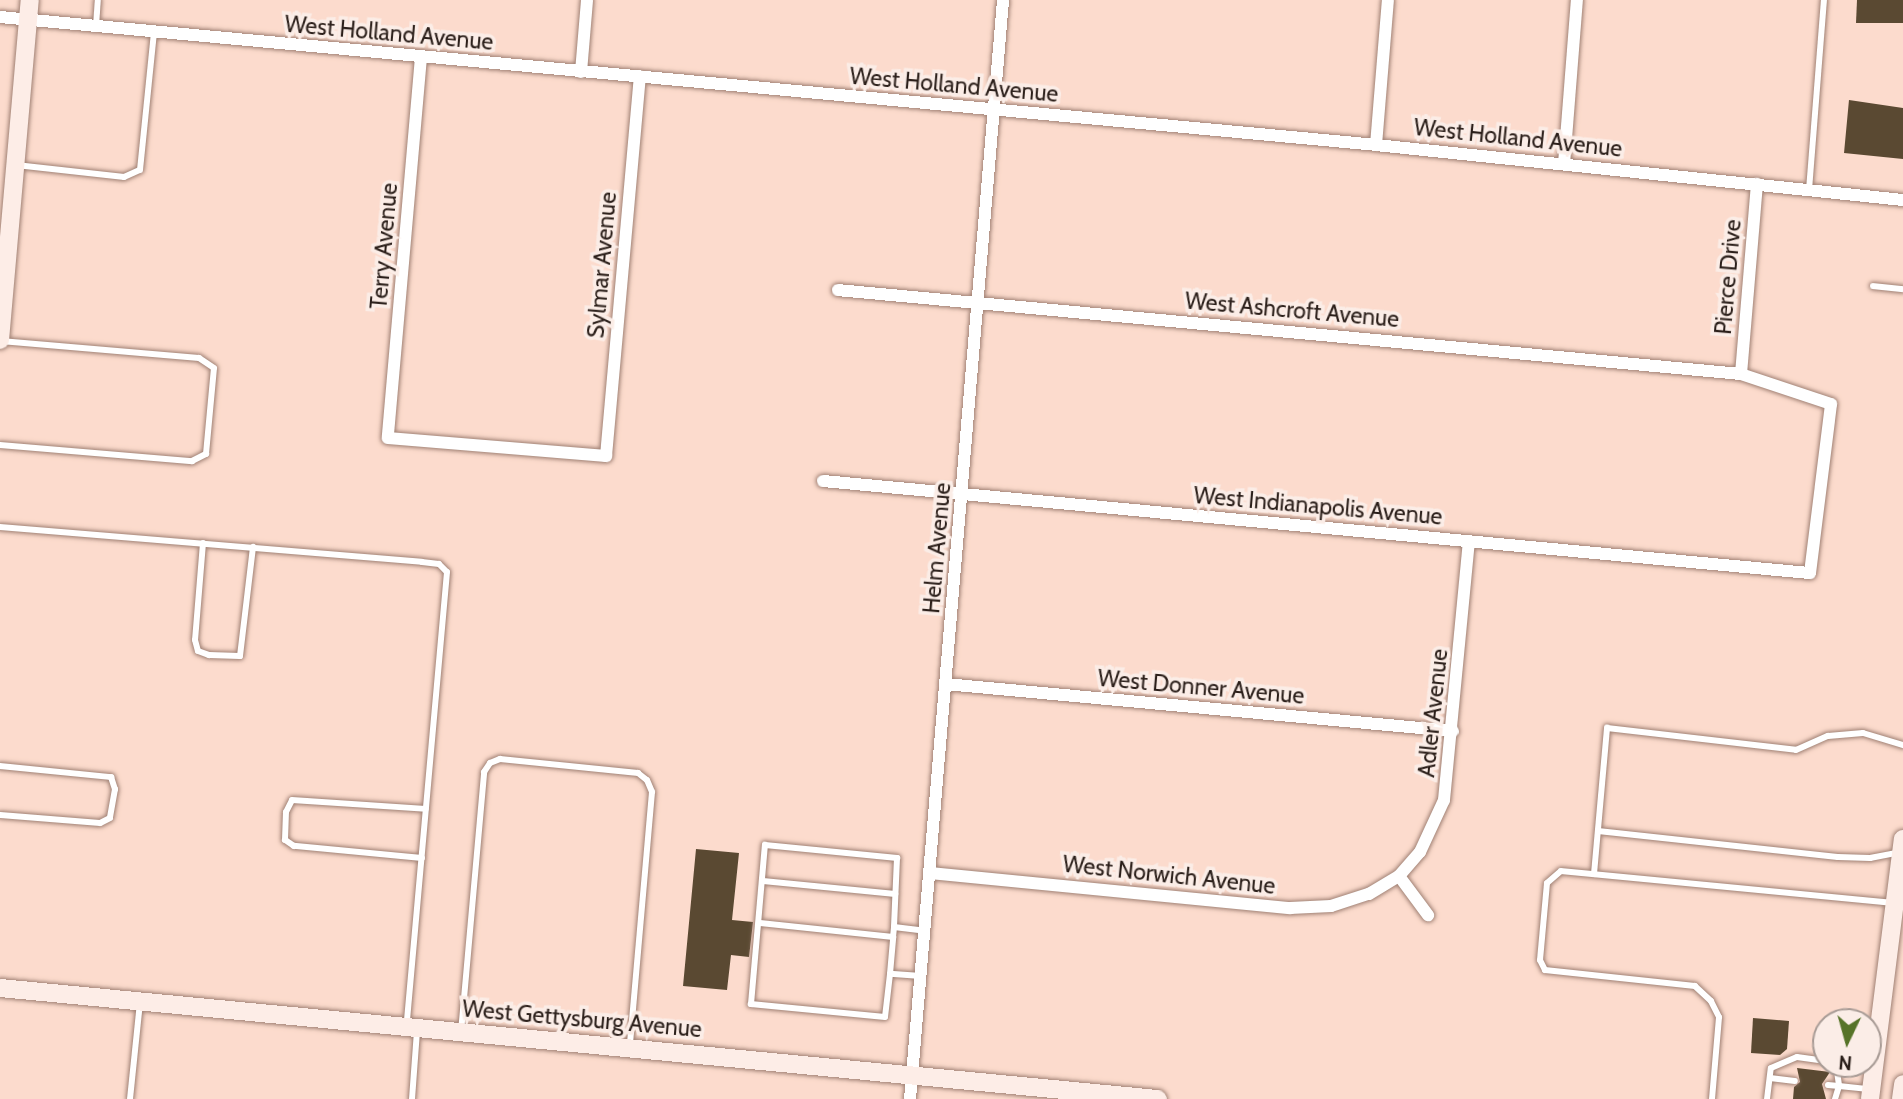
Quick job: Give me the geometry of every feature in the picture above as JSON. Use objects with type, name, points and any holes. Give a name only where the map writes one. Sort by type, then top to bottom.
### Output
[{"type":"street","points":[[0,341],[5,234],[15,165],[30,0]]},
{"type":"street","points":[[581,72],[587,0]]},
{"type":"street","name":"Helm Avenue","points":[[910,1099],[964,494],[1003,0]]},
{"type":"street","points":[[1376,145],[1388,0]]},
{"type":"street","points":[[1564,164],[1577,0]]},
{"type":"street","name":"West Holland Avenue","points":[[0,17],[1376,145],[1903,200]]},
{"type":"street","name":"Terry Avenue","points":[[421,57],[388,438],[606,456]]},
{"type":"street","name":"Sylmar Avenue","points":[[606,456],[640,77]]},
{"type":"street","name":"Pierce Drive","points":[[1741,374],[1757,184]]},
{"type":"street","name":"West Ashcroft Avenue","points":[[838,290],[1741,374],[1831,404],[1810,573]]},
{"type":"street","name":"West Indianapolis Avenue","points":[[822,481],[1810,573]]},
{"type":"street","name":"Adler Avenue","points":[[1399,876],[1420,852],[1444,800],[1453,731],[1469,541]]},
{"type":"street","name":"West Donner Avenue","points":[[945,684],[1453,731]]},
{"type":"street","points":[[1870,1094],[1902,846]]},
{"type":"street","name":"West Norwich Avenue","points":[[930,873],[1290,908],[1331,906],[1369,894],[1399,876]]},
{"type":"street","points":[[1399,876],[1427,915]]},
{"type":"street","name":"West Gettysburg Avenue","points":[[0,988],[1158,1099]]},
{"type":"street","points":[[1901,1099],[1903,1084]]},
{"type":"lane","points":[[96,26],[98,0]]},
{"type":"lane","points":[[1810,190],[1824,0]]},
{"type":"lane","points":[[15,165],[124,177],[140,170],[154,31]]},
{"type":"lane","points":[[1872,286],[1903,289]]},
{"type":"lane","points":[[0,341],[199,358],[214,368],[206,454],[192,461],[0,446]]},
{"type":"lane","points":[[0,527],[422,562],[439,564],[447,572],[422,858],[412,1027],[412,1099]]},
{"type":"lane","points":[[203,543],[195,639],[198,651],[209,655],[240,656],[253,547]]},
{"type":"lane","points":[[1594,874],[1607,728],[1796,750],[1828,736],[1863,733],[1903,745]]},
{"type":"lane","points":[[461,1032],[484,772],[490,762],[500,759],[638,773],[647,780],[652,792],[630,1047]]},
{"type":"lane","points":[[0,766],[111,777],[115,789],[110,818],[100,823],[0,815]]},
{"type":"lane","points":[[422,858],[294,846],[285,840],[286,812],[292,800],[426,809]]},
{"type":"lane","points":[[1598,831],[1870,858],[1902,846]]},
{"type":"lane","points":[[765,845],[897,858],[895,894],[890,974],[884,1017],[751,1004],[765,845]]},
{"type":"lane","points":[[1712,1099],[1719,1017],[1711,1001],[1695,986],[1545,970],[1540,960],[1547,883],[1561,871],[1895,903]]},
{"type":"lane","points":[[762,881],[895,894]]},
{"type":"lane","points":[[760,923],[893,937]]},
{"type":"lane","points":[[894,927],[925,930]]},
{"type":"lane","points":[[890,974],[921,976]]},
{"type":"lane","points":[[130,1099],[140,1002]]},
{"type":"lane","points":[[1767,1099],[1771,1069],[1797,1057],[1812,1059]]},
{"type":"lane","points":[[1770,1078],[1795,1081]]},
{"type":"lane","points":[[1835,1099],[1839,1086],[1838,1078]]},
{"type":"lane","points":[[1828,1085],[1870,1094]]},
{"type":"building","points":[[1857,0],[1903,0],[1903,23],[1856,23]]},
{"type":"building","points":[[1849,100],[1903,108],[1903,159],[1844,153]]},
{"type":"building","points":[[696,849],[739,853],[732,920],[753,922],[749,957],[731,955],[727,990],[683,986]]},
{"type":"building","points":[[1753,1018],[1789,1021],[1787,1049],[1780,1055],[1751,1053]]},
{"type":"building","points":[[1797,1068],[1812,1070],[1812,1078],[1826,1078],[1822,1084],[1826,1099],[1793,1099],[1794,1087],[1800,1082]]}]
